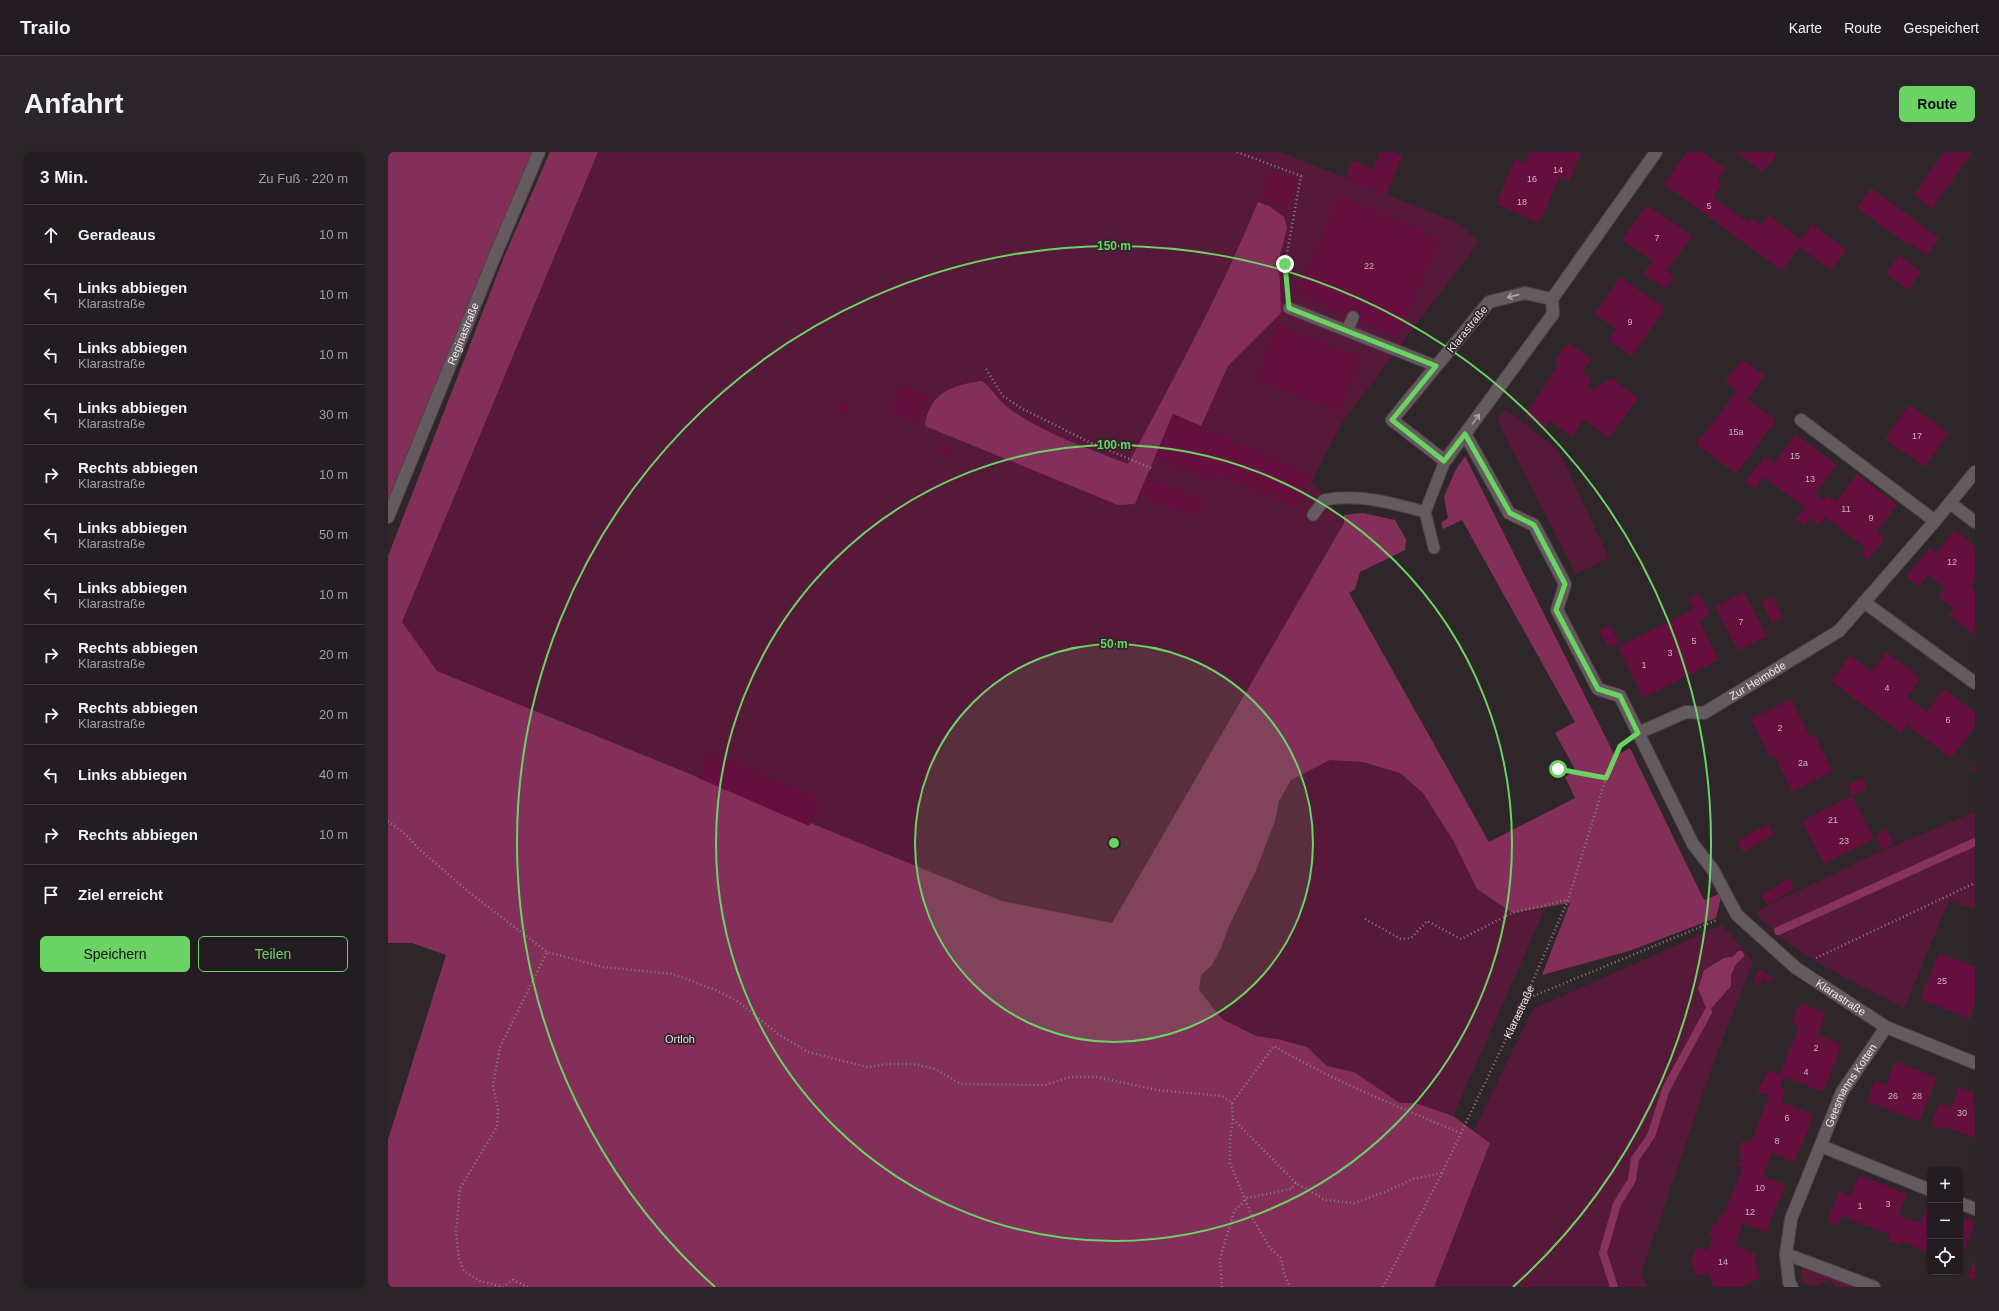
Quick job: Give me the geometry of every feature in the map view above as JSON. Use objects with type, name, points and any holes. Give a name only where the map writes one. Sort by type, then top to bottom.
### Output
[{"type":"street","name":"Reginastraße","points":[[388,517],[496,252],[539,152]]},
{"type":"street","points":[[1444,461],[1553,314],[1552,299],[1656,152]]},
{"type":"street","name":"Klarastraße","points":[[1444,461],[1392,420],[1489,302],[1525,293],[1552,299]]},
{"type":"street","points":[[1801,420],[1935,521]]},
{"type":"street","name":"Klarastraße","points":[[1465,434],[1510,513],[1534,525],[1565,584],[1556,610],[1598,689],[1620,696],[1693,844],[1713,870],[1737,915],[1796,968],[1886,1027],[1975,1062]]},
{"type":"street","name":"Zur Heimöde","points":[[1638,733],[1686,712],[1704,713],[1839,631],[1935,521],[1975,472]]},
{"type":"street","points":[[1950,503],[1975,522]]},
{"type":"street","points":[[1864,602],[1975,682]]},
{"type":"street","name":"Geesmanns Kotten","points":[[1792,1287],[1789,1282],[1786,1254],[1791,1219],[1842,1092],[1886,1027]]},
{"type":"street","points":[[1821,1146],[1927,1189]]},
{"type":"street","points":[[1962,1203],[1975,1209]]},
{"type":"street","points":[[1786,1254],[1874,1287]]},
{"type":"lane","points":[[1289,308],[1436,366]]},
{"type":"lane","points":[[1347,331],[1353,317]]},
{"type":"lane","points":[[1434,548],[1425,512],[1444,461]]},
{"type":"lane","points":[[1313,515],[1324,500],[1339,497],[1386,501],[1425,512]]},
{"type":"path","points":[[1237,152],[1301,176],[1285,264],[1289,308]]},
{"type":"path","points":[[986,369],[1003,396],[1021,408],[1089,442],[1151,468]]},
{"type":"path","name":"Klarastraße","points":[[1383,1287],[1442,1173],[1525,999],[1568,900],[1606,778],[1620,746],[1638,733]]},
{"type":"path","points":[[1558,769],[1606,778]]},
{"type":"path","points":[[388,821],[404,833],[419,849],[470,893],[547,952],[603,967],[673,974],[718,990],[740,1003],[778,1034],[808,1052],[867,1067],[890,1064],[913,1064],[935,1069],[961,1084],[1046,1085],[1070,1077],[1097,1077],[1157,1090],[1222,1096],[1232,1103]]},
{"type":"path","points":[[1796,968],[1975,884]]},
{"type":"path","points":[[1365,919],[1401,939],[1410,938],[1427,921],[1461,939],[1512,913],[1568,900]]},
{"type":"path","points":[[1525,999],[1718,919],[1737,915]]},
{"type":"path","points":[[528,1287],[513,1280],[504,1287],[480,1281],[464,1271],[459,1258],[456,1233],[460,1188],[496,1127],[498,1110],[493,1086],[500,1047],[547,952]]},
{"type":"path","points":[[1290,1287],[1284,1274],[1281,1258],[1270,1248],[1244,1201],[1230,1163],[1230,1140],[1233,1119],[1232,1103],[1274,1046],[1349,1086],[1460,1133]]},
{"type":"path","points":[[1233,1119],[1296,1183],[1325,1200],[1354,1203],[1385,1192],[1413,1179],[1442,1173]]},
{"type":"path","points":[[1222,1287],[1220,1258],[1234,1211],[1247,1198],[1291,1189],[1296,1183]]},
{"type":"shaded area","points":[[598,152],[1281,152],[1458,223],[1479,242],[1343,421],[1312,481],[1344,523],[1112,923],[1002,901],[437,671],[401,622]]},
{"type":"shaded area","points":[[1506,409],[1555,448],[1563,460],[1609,558],[1576,574],[1497,420]]},
{"type":"shaded area","points":[[1330,760],[1363,762],[1400,773],[1423,793],[1454,842],[1477,889],[1512,913],[1545,909],[1453,1116],[1415,1103],[1400,1103],[1354,1072],[1327,1066],[1307,1047],[1278,1039],[1256,1036],[1221,1019],[1199,990],[1201,975],[1217,956],[1231,921],[1259,860],[1276,818],[1281,797],[1286,786],[1298,774]]},
{"type":"shaded area","points":[[1975,812],[1975,910],[1949,901],[1904,1008],[1806,955],[1771,928],[1755,912],[1879,852]]},
{"type":"shaded area","points":[[1722,925],[1753,961],[1713,1064],[1641,1274],[1647,1287],[1434,1287],[1490,1143],[1474,1130],[1533,1009]],"holes":[[[1736,964],[1731,976],[1730,986],[1708,1012],[1698,989]]]},
{"type":"shaded area","points":[[1731,957],[1735,960],[1736,964],[1731,976],[1731,986],[1708,1012],[1698,989],[1704,970],[1724,958]]},
{"type":"shaded area","points":[[1803,1266],[1858,1287],[1835,1287],[1831,1280],[1813,1287],[1802,1282],[1800,1275]]},
{"type":"green space","points":[[388,152],[533,152],[491,249],[388,501]]},
{"type":"green space","name":"Ortloh","points":[[550,152],[598,152],[402,622],[437,671],[1002,901],[1112,923],[1344,523],[1344,515],[1363,513],[1395,520],[1406,539],[1405,550],[1360,572],[1355,589],[1349,593],[1489,842],[1575,798],[1565,777],[1576,771],[1555,733],[1575,722],[1462,520],[1443,529],[1441,523],[1448,518],[1444,497],[1455,471],[1465,456],[1615,756],[1630,748],[1704,900],[1722,893],[1716,918],[1629,951],[1542,975],[1570,903],[1512,913],[1477,889],[1454,842],[1423,793],[1400,773],[1363,762],[1330,760],[1291,780],[1279,801],[1275,821],[1255,873],[1212,965],[1201,975],[1199,990],[1222,1019],[1256,1036],[1278,1039],[1307,1047],[1327,1066],[1354,1072],[1400,1103],[1415,1103],[1453,1116],[1490,1143],[1434,1287],[388,1287],[388,1140],[446,955],[412,943],[388,943],[388,556],[504,257]]},
{"type":"green space","points":[[1258,202],[1269,206],[1284,217],[1287,228],[1279,259],[1281,313],[1228,366],[1201,426],[1173,414],[1135,504],[1118,505],[925,426],[927,415],[937,398],[952,388],[982,381],[1007,407],[1035,425],[1081,446],[1128,464],[1213,302]]},
{"type":"building","points":[[1380,152],[1394,152],[1403,156],[1385,195],[1345,178],[1353,160],[1373,169]]},
{"type":"building","points":[[1530,152],[1581,152],[1569,181],[1559,177],[1539,223],[1496,204],[1515,159],[1525,163]]},
{"type":"building","points":[[1687,152],[1703,152],[1726,169],[1717,180],[1723,184],[1713,197],[1748,222],[1751,218],[1761,225],[1768,215],[1801,239],[1812,224],[1846,250],[1831,270],[1800,247],[1782,271],[1664,184]]},
{"type":"building","points":[[1736,152],[1777,152],[1772,162],[1771,161],[1763,172]]},
{"type":"building","points":[[1944,152],[1972,152],[1932,209],[1914,195]]},
{"type":"building","points":[[1272,170],[1298,180],[1286,208],[1261,198]]},
{"type":"building","points":[[1871,188],[1939,238],[1927,255],[1908,242],[1907,244],[1857,208]]},
{"type":"building","points":[[1340,195],[1440,239],[1397,337],[1297,293]]},
{"type":"building","points":[[1647,205],[1692,236],[1667,271],[1674,277],[1665,289],[1643,274],[1653,261],[1622,240]]},
{"type":"building","points":[[1899,255],[1921,272],[1908,290],[1886,273]]},
{"type":"building","points":[[1620,277],[1665,308],[1632,356],[1608,340],[1616,329],[1595,314]]},
{"type":"building","points":[[1278,324],[1362,359],[1339,413],[1255,378]]},
{"type":"building","points":[[1568,343],[1592,359],[1582,372],[1592,380],[1587,388],[1589,390],[1612,378],[1638,398],[1609,438],[1583,419],[1572,437],[1550,421],[1544,429],[1525,416],[1558,365],[1554,362]]},
{"type":"building","points":[[1742,359],[1765,376],[1748,400],[1776,420],[1736,474],[1696,444],[1737,391],[1725,382]]},
{"type":"building","points":[[901,385],[928,396],[916,422],[890,411]]},
{"type":"building","points":[[840,402],[853,408],[849,415],[837,409]]},
{"type":"building","points":[[1909,405],[1949,433],[1925,467],[1885,439]]},
{"type":"building","points":[[1173,414],[1311,475],[1297,508],[1213,472],[1209,481],[1155,457]]},
{"type":"building","points":[[1796,434],[1837,465],[1815,494],[1824,500],[1828,495],[1836,502],[1857,474],[1897,505],[1877,532],[1885,538],[1869,560],[1861,554],[1866,548],[1825,517],[1819,525],[1810,518],[1805,526],[1796,519],[1805,508],[1764,477],[1755,489],[1745,482],[1765,456],[1774,463]]},
{"type":"building","points":[[942,443],[954,449],[951,456],[939,451]]},
{"type":"building","points":[[1146,478],[1203,499],[1197,516],[1139,494]]},
{"type":"building","points":[[1954,530],[1975,546],[1975,580],[1971,586],[1975,589],[1975,635],[1948,615],[1954,608],[1939,597],[1945,588],[1928,575],[1919,587],[1906,577],[1929,548],[1936,554]]},
{"type":"building","points":[[1744,592],[1767,636],[1738,651],[1715,607]]},
{"type":"building","points":[[1699,593],[1710,615],[1699,620],[1719,660],[1643,698],[1618,647],[1694,609],[1688,599]]},
{"type":"building","points":[[1773,597],[1783,618],[1772,623],[1762,602]]},
{"type":"building","points":[[1610,625],[1619,643],[1609,648],[1599,630]]},
{"type":"building","points":[[1886,652],[1921,678],[1907,697],[1927,712],[1944,689],[1975,712],[1975,727],[1951,758],[1907,725],[1901,733],[1831,681],[1850,655],[1872,672]]},
{"type":"building","points":[[1791,699],[1810,737],[1814,734],[1833,771],[1792,792],[1774,755],[1770,757],[1751,719]]},
{"type":"building","points":[[709,752],[820,800],[809,826],[698,778]]},
{"type":"building","points":[[1975,764],[1975,772],[1971,769]]},
{"type":"building","points":[[1862,778],[1868,789],[1853,796],[1847,785]]},
{"type":"building","points":[[1852,796],[1874,839],[1824,864],[1802,821]]},
{"type":"building","points":[[1768,824],[1774,835],[1743,852],[1737,841]]},
{"type":"building","points":[[1886,829],[1894,843],[1883,850],[1875,836]]},
{"type":"building","points":[[1789,878],[1795,889],[1767,905],[1761,895]]},
{"type":"building","points":[[1939,953],[1975,967],[1975,1005],[1970,1019],[1920,999]]},
{"type":"building","points":[[1759,969],[1773,978],[1769,983],[1763,978],[1759,986],[1753,983]]},
{"type":"building","points":[[1800,1003],[1826,1013],[1818,1034],[1842,1045],[1823,1092],[1784,1077],[1780,1088],[1786,1090],[1781,1101],[1814,1115],[1794,1162],[1772,1153],[1763,1176],[1785,1185],[1766,1232],[1743,1223],[1735,1245],[1757,1255],[1754,1261],[1761,1277],[1740,1287],[1714,1287],[1708,1272],[1697,1276],[1690,1262],[1697,1247],[1708,1251],[1713,1237],[1709,1235],[1713,1224],[1717,1225],[1721,1214],[1723,1215],[1743,1167],[1737,1165],[1742,1154],[1738,1152],[1742,1141],[1750,1144],[1769,1096],[1757,1091],[1769,1070],[1779,1075],[1799,1027],[1792,1024]]},
{"type":"building","points":[[1895,1061],[1937,1078],[1919,1122],[1867,1101],[1875,1081],[1886,1085]]},
{"type":"building","points":[[1959,1087],[1974,1093],[1975,1138],[1944,1126],[1942,1130],[1931,1125],[1940,1103],[1951,1108]]},
{"type":"building","points":[[1859,1175],[1907,1194],[1898,1215],[1921,1223],[1927,1206],[1927,1252],[1901,1241],[1899,1245],[1888,1241],[1890,1235],[1842,1216],[1838,1225],[1827,1221],[1839,1191],[1850,1196]]},
{"type":"building","points":[[1963,1217],[1975,1222],[1963,1256]]},
{"type":"building","points":[[1975,1259],[1975,1280],[1968,1277]]},
{"type":"waterway","points":[[1778,931],[1975,842]]},
{"type":"waterway","points":[[1735,960],[1740,955]]},
{"type":"waterway","points":[[1614,1287],[1603,1253],[1617,1204],[1632,1180],[1635,1159],[1651,1136],[1666,1089],[1708,1012]]},
{"type":"route","points":[[1285,264],[1289,308],[1436,366],[1392,420],[1444,461],[1465,434],[1510,513],[1534,525],[1565,584],[1556,610],[1598,689],[1620,696],[1638,733],[1620,746],[1606,778],[1558,769]]}]
